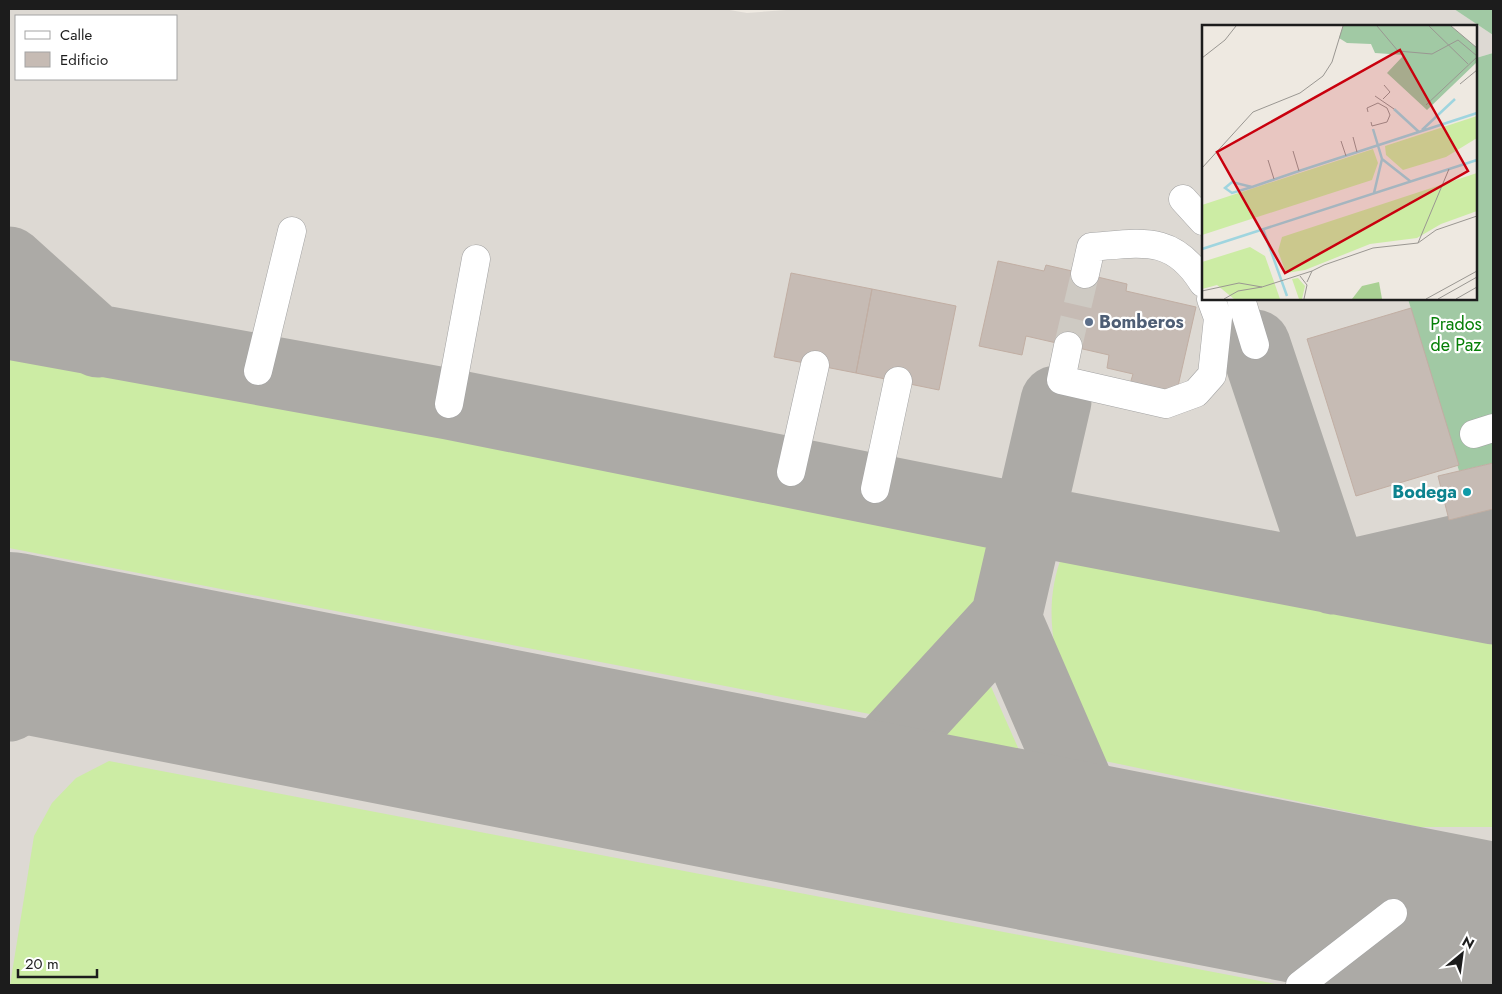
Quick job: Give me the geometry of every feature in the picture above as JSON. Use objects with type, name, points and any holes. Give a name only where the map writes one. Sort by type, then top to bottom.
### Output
[{"type":"lane","points":[[1183,198],[1202,220]]},
{"type":"lane","points":[[258,371],[292,231]]},
{"type":"lane","points":[[1085,274],[1091,248],[1149,243],[1176,253],[1194,267],[1202,281]]},
{"type":"lane","points":[[449,404],[476,260]]},
{"type":"lane","points":[[1068,346],[1058,391],[1166,404],[1196,393],[1212,374],[1218,318],[1211,300]]},
{"type":"lane","points":[[1241,300],[1255,345]]},
{"type":"lane","points":[[791,472],[815,365]]},
{"type":"lane","points":[[875,488],[898,381]]},
{"type":"lane","points":[[1300,985],[1393,913]]},
{"type":"shaded area","points":[[9,9],[724,9],[747,13],[800,9],[1454,9],[1493,35],[1493,53],[1477,58],[1477,25],[1202,25],[1202,300],[1408,300],[1459,471],[1493,463],[1493,985],[9,985]]},
{"type":"green space","points":[[1454,9],[1493,9],[1493,35]]},
{"type":"green space","name":"Prados de Paz","points":[[1493,53],[1493,463],[1459,471],[1408,300],[1477,300],[1477,58]]},
{"type":"green space","points":[[9,337],[982,526],[991,536],[984,580],[969,621],[946,658],[914,690],[875,715],[9,548]]},
{"type":"green space","points":[[1074,548],[1493,628],[1493,827],[1420,827],[1100,760],[1075,711],[1065,686],[1053,634],[1052,607],[1055,580],[1063,553]]},
{"type":"green space","points":[[985,673],[1019,750],[933,732]]},
{"type":"green space","points":[[109,761],[1281,985],[10,985],[34,836],[52,803],[76,778]]},
{"type":"building","name":"Bomberos","points":[[998,261],[1044,271],[1046,265],[1085,274],[1127,284],[1126,291],[1196,307],[1176,395],[1130,384],[1133,374],[1107,368],[1109,355],[1026,336],[1022,355],[979,346]]},
{"type":"building","points":[[791,273],[872,289],[856,373],[774,357]]},
{"type":"building","points":[[872,289],[956,306],[939,390],[856,373]]},
{"type":"building","points":[[1411,308],[1459,465],[1356,496],[1307,339]]},
{"type":"building","name":"Bodega","points":[[1493,463],[1493,509],[1449,520],[1438,476]]},
{"type":"taxiway","points":[[9,262],[98,342]]},
{"type":"taxiway","points":[[9,324],[449,404],[1029,520],[1493,609]]},
{"type":"taxiway","points":[[1255,345],[1333,579]]},
{"type":"taxiway","points":[[837,802],[1006,618],[1056,401]]},
{"type":"taxiway","points":[[1357,573],[1493,542]]},
{"type":"taxiway","points":[[1006,618],[1109,856]]},
{"type":"taxiway","points":[[9,706],[20,643]]},
{"type":"runway","points":[[9,641],[1493,932]]},
{"type":"tunnel","points":[[1068,346],[1085,274]]},
{"type":"place","name":"Bomberos","points":[[1089,322]]},
{"type":"place","name":"Bodega","points":[[1467,492]]}]
